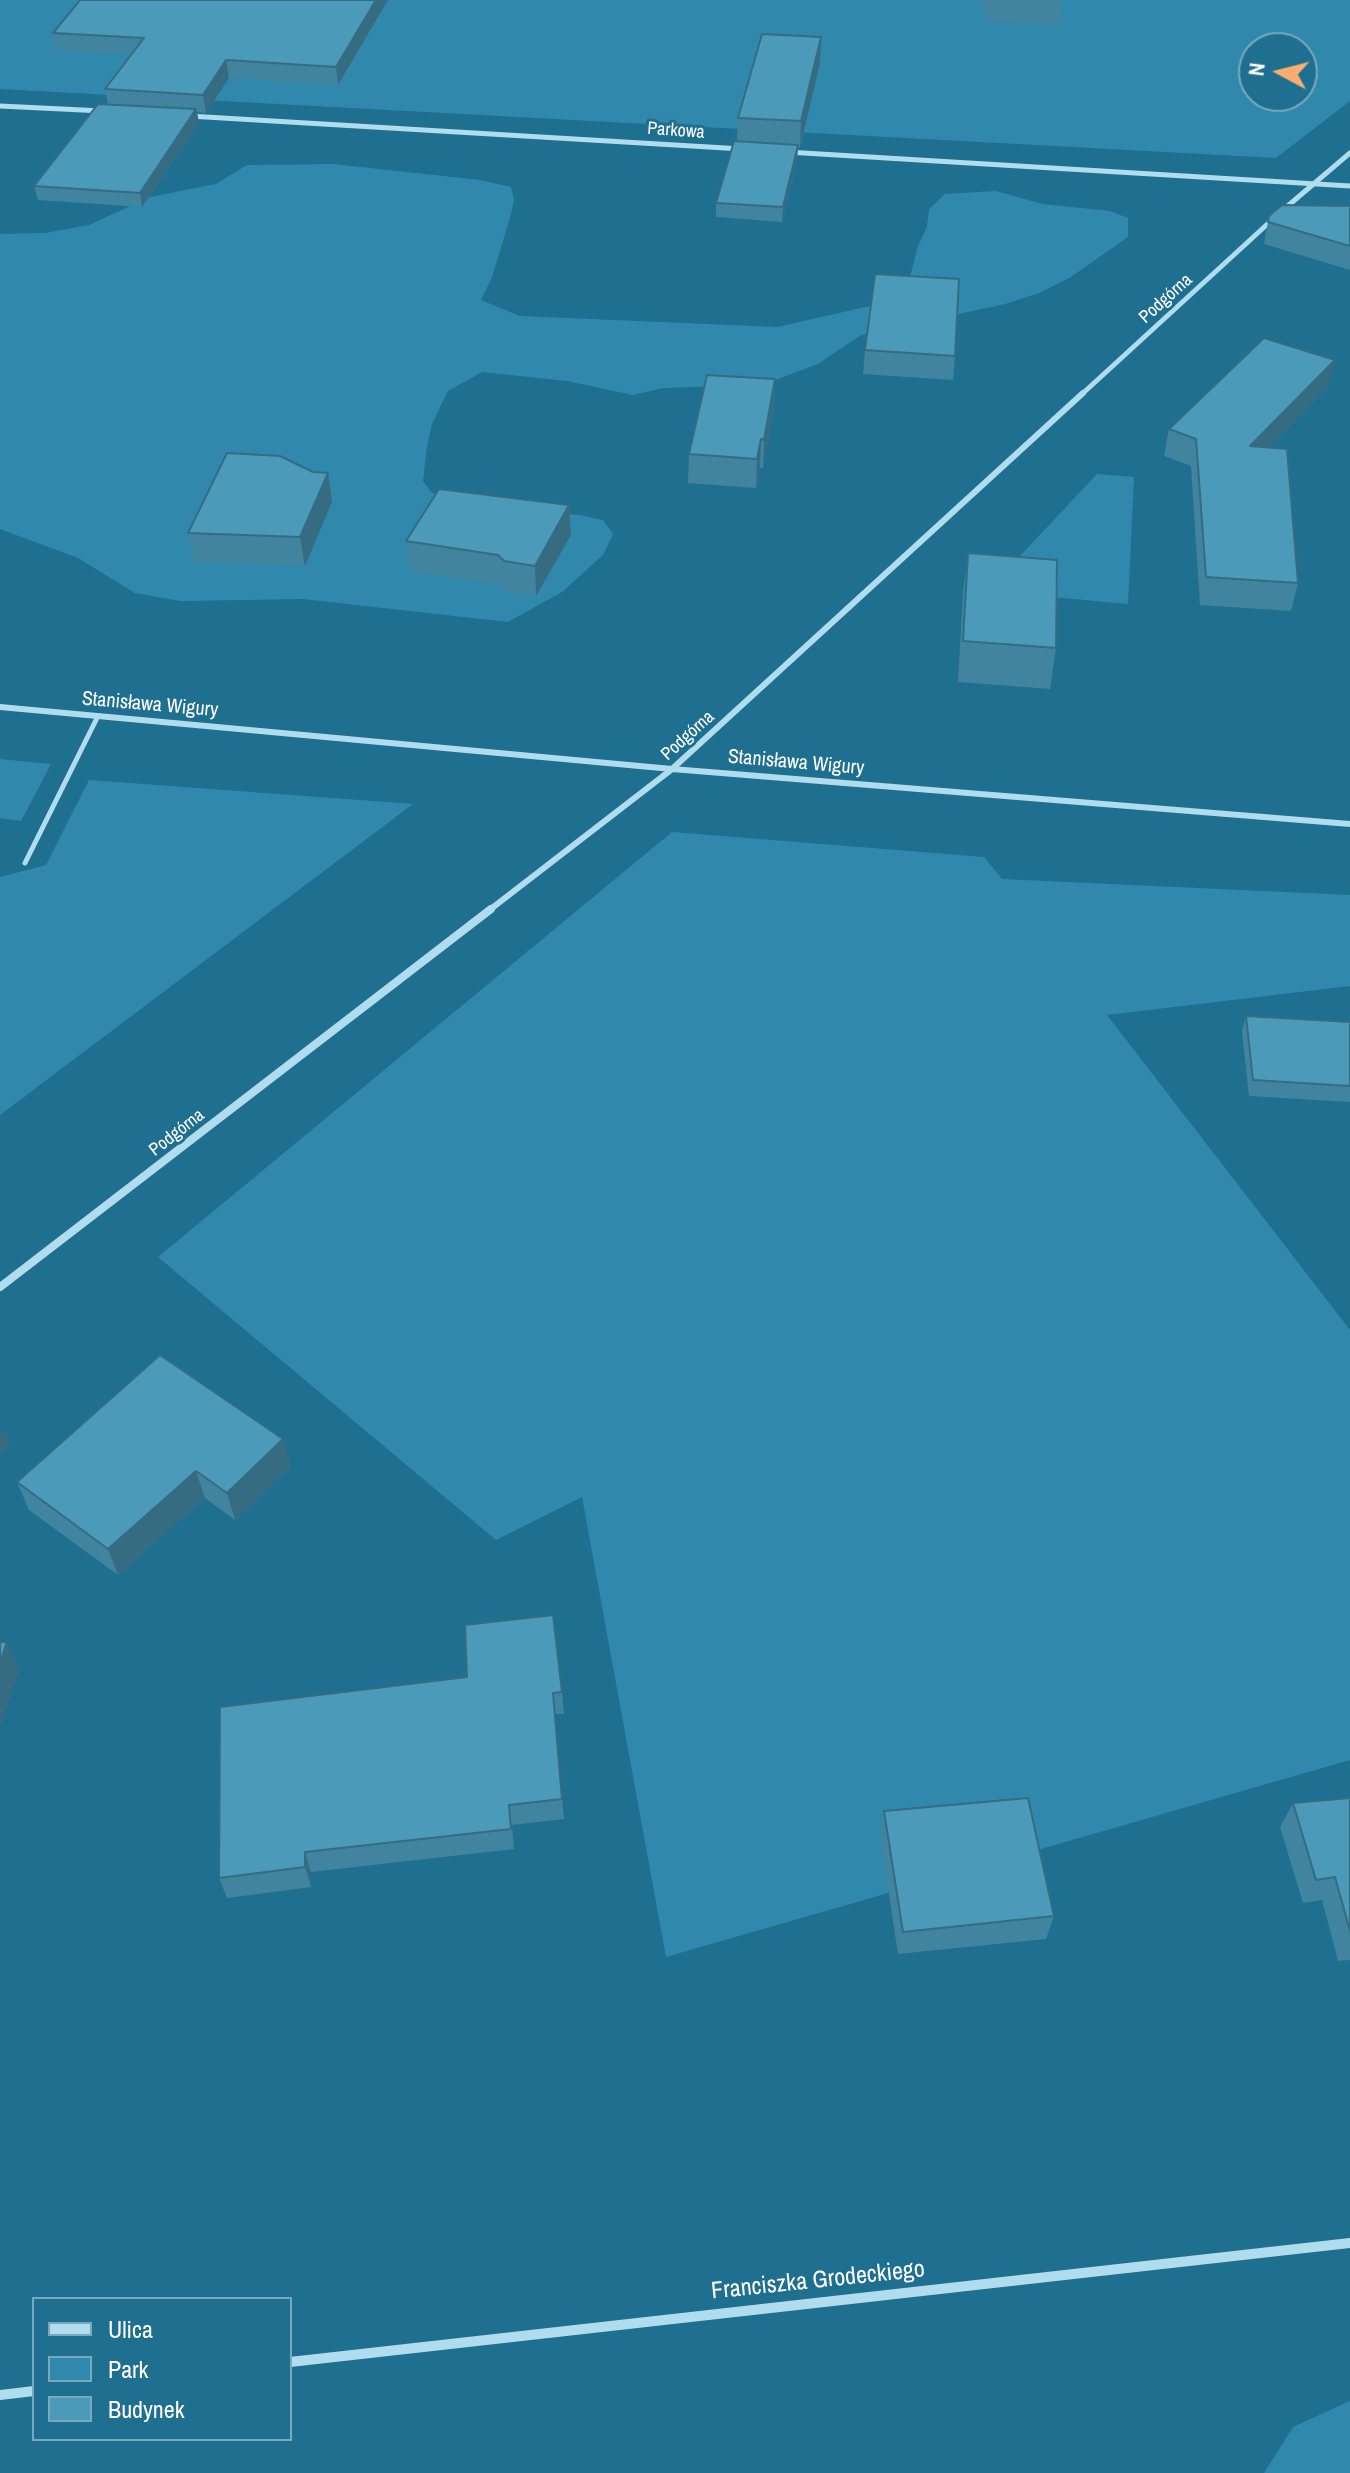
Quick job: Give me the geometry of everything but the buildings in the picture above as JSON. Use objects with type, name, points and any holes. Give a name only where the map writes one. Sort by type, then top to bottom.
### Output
[{"type":"street","points":[[0,106],[111,111]]},
{"type":"street","name":"Parkowa","points":[[174,115],[746,150]]},
{"type":"street","points":[[777,152],[1350,186]]},
{"type":"street","name":"Podgórna","points":[[0,1287],[672,769],[1311,185],[1350,153]]},
{"type":"street","name":"Stanisława Wigury","points":[[0,707],[672,769],[1350,824]]},
{"type":"street","name":"Franciszka Grodeckiego","points":[[292,2362],[1350,2243]]},
{"type":"street","points":[[0,2395],[32,2391]]},
{"type":"lane","points":[[25,863],[98,716]]},
{"type":"green space","points":[[0,0],[1350,0],[1350,101],[1276,158],[0,89]]},
{"type":"green space","points":[[333,164],[480,180],[511,187],[514,200],[510,218],[492,277],[481,300],[520,316],[777,327],[888,302],[911,273],[927,227],[929,209],[945,194],[996,191],[1042,204],[1110,211],[1128,218],[1128,237],[1071,277],[1039,293],[1005,304],[861,335],[818,364],[762,385],[663,388],[633,395],[567,381],[482,372],[448,391],[432,424],[427,447],[423,481],[432,493],[513,512],[580,515],[603,520],[613,534],[603,555],[562,592],[508,622],[303,599],[181,601],[135,593],[78,558],[0,529],[0,234],[45,233],[89,225],[150,197],[216,184],[247,165]]},
{"type":"green space","points":[[1097,474],[1134,477],[1128,604],[987,591]]},
{"type":"green space","points":[[0,759],[51,764],[21,821],[0,818]]},
{"type":"green space","points":[[89,780],[413,804],[0,1115],[0,877],[46,865]]},
{"type":"green space","points":[[672,832],[984,857],[1002,879],[1350,895],[1350,986],[1107,1015],[1350,1330],[1350,1760],[666,1957],[582,1497],[496,1540],[158,1257]]},
{"type":"green space","points":[[1350,2401],[1350,2473],[1264,2473],[1293,2427]]}]
